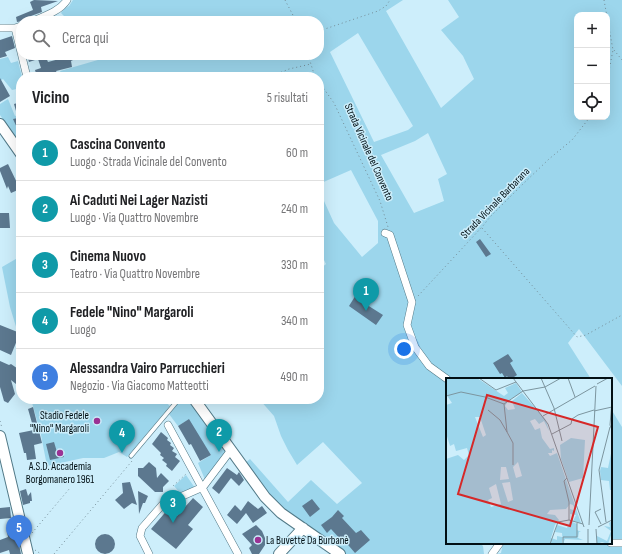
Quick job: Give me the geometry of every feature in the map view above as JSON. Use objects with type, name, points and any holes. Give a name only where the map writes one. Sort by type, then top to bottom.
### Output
[{"type":"main road","points":[[0,124],[16,147]]},
{"type":"main road","points":[[198,404],[265,497],[281,512],[340,554]]},
{"type":"main road","points":[[0,430],[28,554]]},
{"type":"main road","points":[[279,554],[303,528]]},
{"type":"street","points":[[43,16],[56,10],[67,0]]},
{"type":"street","points":[[0,28],[16,27]]},
{"type":"street","points":[[24,60],[26,72]]},
{"type":"street","points":[[388,234],[412,302],[407,325],[415,347],[429,366],[446,378]]},
{"type":"street","points":[[168,425],[238,554]]},
{"type":"street","points":[[149,554],[140,536],[142,528],[162,505],[203,487],[231,450]]},
{"type":"street","points":[[492,554],[499,544]]},
{"type":"lane","points":[[133,457],[175,404]]},
{"type":"path","points":[[285,0],[293,16]]},
{"type":"path","points":[[324,30],[378,11],[386,6],[390,0]]},
{"type":"path","points":[[604,0],[614,50],[610,68]]},
{"type":"path","points":[[614,50],[622,60]]},
{"type":"path","points":[[310,60],[313,72]]},
{"type":"path","points":[[282,72],[311,64]]},
{"type":"path","name":"Strada Vicinale del Convento","points":[[324,89],[334,103],[380,201],[388,234]]},
{"type":"path","name":"Strada Vicinale Barbarana","points":[[412,302],[491,216],[549,159],[572,140],[588,120]]},
{"type":"path","points":[[482,227],[577,337],[586,335],[622,315]]},
{"type":"path","points":[[54,554],[133,457]]},
{"type":"path","points":[[173,486],[192,468]]},
{"type":"path","points":[[30,536],[70,488]]},
{"type":"shaded area","points":[[73,0],[403,0],[386,11],[441,108],[474,79],[463,56],[441,30],[459,17],[448,0],[622,0],[622,386],[579,329],[568,343],[590,378],[446,378],[446,544],[481,544],[483,546],[484,554],[345,554],[281,510],[244,464],[250,459],[288,502],[311,480],[337,504],[362,483],[323,442],[297,465],[281,436],[274,416],[263,404],[324,404],[324,266],[326,264],[324,260],[324,201],[334,223],[362,257],[378,243],[378,221],[351,170],[324,182],[324,72],[60,71],[98,60],[324,60],[324,16],[64,16],[61,13]],"holes":[[[358,33],[413,126],[408,130],[374,142],[330,52]],[[428,133],[447,174],[438,179],[444,201],[414,213],[381,155],[415,141]]]},
{"type":"shaded area","points":[[8,57],[11,63],[18,61],[21,72],[16,72],[16,89],[12,90],[3,79],[0,81],[0,59]]},
{"type":"shaded area","points":[[8,99],[16,116],[16,139],[0,115],[0,104]]},
{"type":"shaded area","points":[[16,259],[16,327],[10,307],[2,267]]},
{"type":"shaded area","name":"Stadio Fedele \"Nino\" Margaroli","points":[[32,404],[168,404],[170,406],[127,457],[119,452],[104,458],[83,458],[47,466],[41,435]]},
{"type":"shaded area","points":[[177,404],[194,404],[227,451],[206,482],[198,463],[211,455],[188,420],[178,426],[169,414]]},
{"type":"shaded area","points":[[612,411],[622,427],[622,554],[497,554],[501,553],[503,544],[612,544]]},
{"type":"shaded area","points":[[186,475],[195,488],[181,494],[174,486]]},
{"type":"building","points":[[34,0],[58,1],[41,7],[42,12],[31,16],[18,16],[33,10],[30,2]]},
{"type":"building","points":[[12,36],[15,48],[5,52],[7,56],[0,58],[0,40]]},
{"type":"building","points":[[38,60],[47,60],[48,62],[56,60],[73,60],[71,61],[72,67],[56,72],[36,72],[35,70],[41,68]]},
{"type":"building","points":[[0,78],[10,96],[0,102]]},
{"type":"building","points":[[16,118],[16,126],[13,119]]},
{"type":"building","points":[[8,164],[16,181],[16,191],[11,193],[8,186],[7,189],[0,168]]},
{"type":"building","points":[[0,213],[9,213],[10,228],[0,228]]},
{"type":"building","points":[[480,239],[491,254],[486,257],[476,242]]},
{"type":"building","points":[[359,290],[369,296],[364,303],[383,315],[376,325],[349,306]]},
{"type":"building","points":[[0,325],[16,331],[16,343],[11,355],[0,350]]},
{"type":"building","points":[[508,354],[513,361],[510,363],[517,375],[512,378],[508,378],[507,376],[505,378],[502,373],[500,374],[493,363]]},
{"type":"building","points":[[0,361],[9,365],[11,364],[16,368],[16,384],[11,380],[15,394],[8,403],[4,401],[0,387]]},
{"type":"building","points":[[33,407],[42,443],[34,445],[36,459],[27,460],[19,433],[34,430],[28,409]]},
{"type":"building","points":[[189,419],[211,455],[200,461],[191,444],[189,445],[178,426]]},
{"type":"building","points":[[161,432],[168,438],[167,440],[171,443],[170,445],[174,448],[172,451],[177,454],[175,457],[180,461],[172,471],[162,460],[164,458],[160,455],[161,453],[152,444]]},
{"type":"building","name":"A.S.D. Accademia Borgomanero 1961","points":[[54,442],[57,452],[62,451],[64,457],[50,460],[46,444]]},
{"type":"building","points":[[149,462],[156,468],[157,478],[161,473],[169,481],[163,487],[163,492],[155,492],[138,476],[138,468],[143,468]]},
{"type":"building","points":[[227,468],[237,475],[239,472],[244,480],[239,486],[231,478],[219,494],[212,488]]},
{"type":"building","points":[[130,482],[137,505],[132,503],[124,509],[115,500],[123,493],[122,483]]},
{"type":"building","points":[[26,489],[28,496],[31,492],[32,501],[23,505],[20,491]]},
{"type":"building","points":[[138,491],[148,496],[145,503],[143,503],[139,514]]},
{"type":"building","points":[[193,498],[203,507],[188,525],[193,529],[176,549],[151,529],[169,508],[177,516]]},
{"type":"building","points":[[312,499],[320,509],[310,517],[302,506]]},
{"type":"building","points":[[248,501],[258,509],[262,506],[267,513],[253,523],[246,513],[237,524],[227,515],[235,505],[241,511]]},
{"type":"building","points":[[10,507],[11,518],[0,519],[0,508]]},
{"type":"building","points":[[338,510],[344,516],[342,518],[356,533],[361,530],[370,540],[355,553],[343,539],[342,541],[331,529],[327,533],[321,525],[332,517]]},
{"type":"building","name":"La Buvette Da Burbanè","points":[[256,525],[262,531],[265,538],[265,545],[259,554],[252,554],[249,548],[252,545],[242,534]]},
{"type":"building","points":[[16,530],[21,554],[10,554],[9,550],[0,553],[0,540],[8,537],[7,532]]},
{"type":"building","points":[[105,534],[112,537],[115,544],[112,551],[105,554],[98,551],[95,544],[98,537]]},
{"type":"place","name":"Cascina Convento","points":[[366,311]]},
{"type":"place","name":"Stadio Fedele \"Nino\" Margaroli","points":[[97,421]]},
{"type":"place","name":"Ai Caduti Nei Lager Nazisti","points":[[219,452]]},
{"type":"place","name":"A.S.D. Accademia Borgomanero 1961","points":[[60,453]]},
{"type":"place","name":"Fedele \"Nino\" Margaroli","points":[[122,453]]},
{"type":"place","name":"Cinema Nuovo","points":[[173,523]]},
{"type":"place","name":"La Buvette Da Burbanè","points":[[258,540]]},
{"type":"place","name":"Alessandra Vairo Parrucchieri","points":[[19,548]]}]
